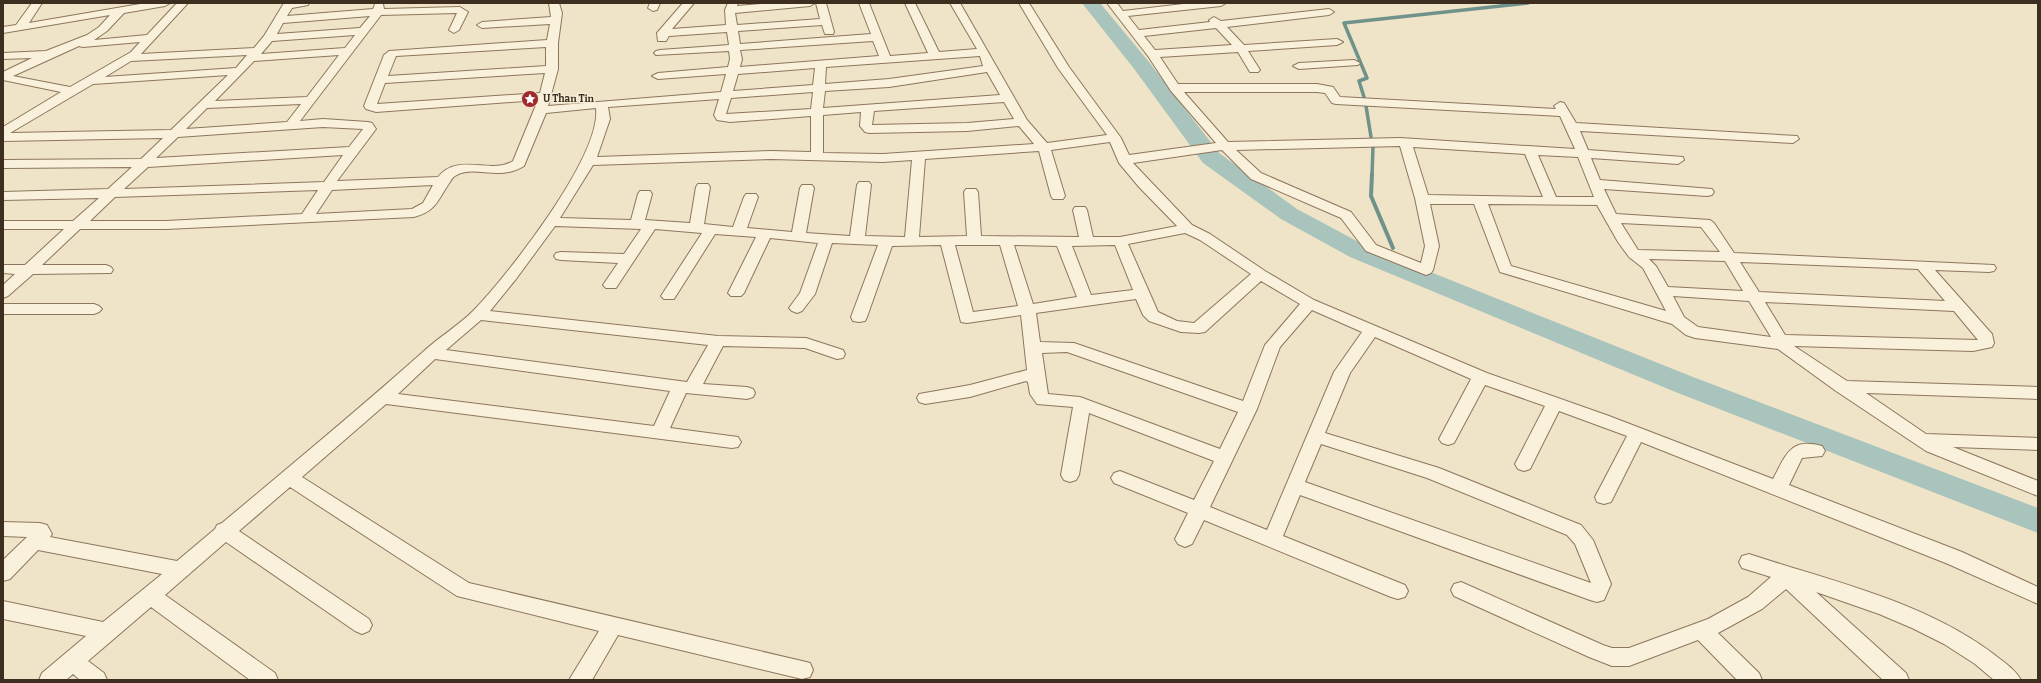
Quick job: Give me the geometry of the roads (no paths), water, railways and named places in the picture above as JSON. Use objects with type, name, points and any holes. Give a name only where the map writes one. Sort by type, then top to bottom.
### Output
[{"type":"street","points":[[20,27],[37,3]]},
{"type":"street","points":[[3,30],[164,3]]},
{"type":"street","points":[[3,132],[130,58],[183,3]]},
{"type":"street","points":[[3,293],[144,163],[239,71],[269,38],[288,4],[304,3]]},
{"type":"street","points":[[3,226],[79,224],[166,225],[414,213],[425,210],[430,205],[451,172],[459,169],[503,170],[515,167],[519,162],[542,103],[552,69],[552,43],[557,14],[554,3]]},
{"type":"street","points":[[658,76],[662,33],[689,3]]},
{"type":"street","points":[[810,3],[731,6],[731,28],[735,48],[734,70],[725,94],[720,115],[723,118],[816,110],[868,108],[1008,98]]},
{"type":"street","points":[[821,3],[831,41]]},
{"type":"street","points":[[864,3],[886,59]]},
{"type":"street","points":[[910,3],[935,55]]},
{"type":"street","points":[[956,3],[984,52],[990,68],[1022,122],[1044,147],[1058,196]]},
{"type":"street","points":[[1024,3],[1064,68],[1115,138],[1124,160],[1187,228],[1204,237],[1309,304],[1481,377],[1637,433],[1955,558],[2038,596]]},
{"type":"street","points":[[1112,3],[1152,54],[1175,88],[1225,146],[1256,176],[1346,215],[1371,248],[1426,270],[1432,246],[1422,198],[1406,144]]},
{"type":"street","points":[[1120,14],[1200,4],[1221,3]]},
{"type":"street","points":[[1200,4],[1241,48],[1254,70]]},
{"type":"street","points":[[278,20],[379,7],[422,10],[456,6],[463,12],[454,30]]},
{"type":"street","points":[[291,125],[363,31],[379,7]]},
{"type":"street","points":[[74,18],[80,8]]},
{"type":"street","points":[[3,76],[103,30],[121,10]]},
{"type":"street","points":[[415,20],[422,10]]},
{"type":"street","points":[[1137,34],[1329,12]]},
{"type":"street","points":[[482,25],[556,20]]},
{"type":"street","points":[[662,33],[826,22]]},
{"type":"street","points":[[269,38],[363,31]]},
{"type":"street","points":[[552,43],[393,53],[390,55],[370,106],[542,103],[602,104],[658,76],[735,48],[878,37]]},
{"type":"street","points":[[75,44],[150,38]]},
{"type":"street","points":[[1152,54],[1338,42]]},
{"type":"street","points":[[1287,45],[1302,69],[1354,63]]},
{"type":"street","points":[[130,58],[347,51]]},
{"type":"street","points":[[658,76],[984,52]]},
{"type":"street","points":[[3,56],[49,54]]},
{"type":"street","points":[[817,157],[816,110],[821,64]]},
{"type":"street","points":[[658,76],[725,94],[889,83],[990,68]]},
{"type":"street","points":[[380,80],[552,69]]},
{"type":"street","points":[[91,81],[239,71]]},
{"type":"street","points":[[3,76],[72,91]]},
{"type":"street","points":[[1175,88],[1317,88],[1329,90],[1336,100],[1562,110],[1572,127],[1595,184],[1611,218],[1634,254],[1649,266],[1664,291],[1678,320]]},
{"type":"street","points":[[204,105],[310,100]]},
{"type":"street","points":[[50,680],[224,530],[382,398],[431,353],[478,315],[511,276],[551,222],[589,161],[604,119],[602,104]]},
{"type":"street","points":[[868,108],[866,126],[869,129],[876,130],[967,127],[1022,122]]},
{"type":"street","points":[[3,137],[173,134],[323,123],[368,126],[370,129],[306,218]]},
{"type":"street","points":[[1572,127],[1793,139]]},
{"type":"street","points":[[589,161],[771,155],[883,158],[1044,147],[1115,138]]},
{"type":"street","points":[[1124,160],[1225,146],[1362,142],[1678,160]]},
{"type":"street","points":[[3,164],[144,163],[353,151]]},
{"type":"street","points":[[1530,151],[1551,200]]},
{"type":"street","points":[[912,242],[914,202],[920,156]]},
{"type":"street","points":[[3,196],[111,194],[444,181]]},
{"type":"street","points":[[1595,184],[1707,192]]},
{"type":"street","points":[[857,240],[864,185]]},
{"type":"street","points":[[696,228],[703,187]]},
{"type":"street","points":[[798,237],[808,188]]},
{"type":"street","points":[[971,192],[974,240]]},
{"type":"street","points":[[610,285],[628,259],[644,224],[645,194]]},
{"type":"street","points":[[739,231],[751,197]]},
{"type":"street","points":[[1422,198],[1431,200],[1480,201],[1602,200]]},
{"type":"street","points":[[1480,201],[1505,269],[1678,320],[1692,331],[1701,334],[1782,342],[1973,346],[1986,343],[1986,338],[1922,265]]},
{"type":"street","points":[[1080,210],[1087,241]]},
{"type":"street","points":[[1611,218],[1705,223],[1709,226],[1730,257],[1782,342],[1790,351],[1922,439],[1942,450],[2038,489]]},
{"type":"street","points":[[551,222],[644,224],[826,239],[912,242],[974,240],[1063,242],[1120,241],[1187,228]]},
{"type":"street","points":[[669,296],[711,229]]},
{"type":"street","points":[[736,294],[765,234]]},
{"type":"street","points":[[797,308],[807,294],[826,239]]},
{"type":"street","points":[[859,318],[887,240]]},
{"type":"street","points":[[947,241],[967,318],[1030,318],[1086,301],[1142,293]]},
{"type":"street","points":[[1006,241],[1030,318],[1038,394],[1043,400],[1063,400],[1082,404],[1223,457]]},
{"type":"street","points":[[1120,241],[1153,317],[1194,330],[1199,328],[1260,274]]},
{"type":"street","points":[[1063,242],[1086,301]]},
{"type":"street","points":[[1634,254],[1989,268]]},
{"type":"street","points":[[561,256],[628,259]]},
{"type":"street","points":[[3,269],[106,270]]},
{"type":"street","points":[[1664,291],[1755,297],[1958,306]]},
{"type":"street","points":[[1185,539],[1223,457],[1248,409],[1273,345],[1309,304]]},
{"type":"street","points":[[3,309],[94,309]]},
{"type":"street","points":[[478,315],[718,341],[806,343],[837,354]]},
{"type":"street","points":[[1272,540],[1315,436],[1328,409],[1342,372],[1370,331]]},
{"type":"street","points":[[658,433],[686,387],[718,341]]},
{"type":"street","points":[[1034,348],[1068,347],[1248,409]]},
{"type":"street","points":[[431,353],[686,387],[747,393]]},
{"type":"street","points":[[925,398],[970,391],[1028,375],[1036,380]]},
{"type":"street","points":[[1448,439],[1481,377]]},
{"type":"street","points":[[1842,387],[2038,393]]},
{"type":"street","points":[[382,398],[732,442]]},
{"type":"street","points":[[1524,464],[1555,403]]},
{"type":"street","points":[[1070,475],[1082,404]]},
{"type":"street","points":[[1604,497],[1637,433]]},
{"type":"street","points":[[1294,486],[1597,594],[1600,590],[1601,584],[1583,540],[1574,530],[1434,473],[1315,436]]},
{"type":"street","points":[[1922,439],[2038,444]]},
{"type":"street","points":[[1778,488],[1795,454],[1800,451],[1816,451]]},
{"type":"street","points":[[288,477],[350,515],[464,590],[802,670]]},
{"type":"street","points":[[1120,478],[1398,591]]},
{"type":"street","points":[[3,529],[40,530],[42,534],[3,573]]},
{"type":"street","points":[[224,530],[362,625]]},
{"type":"street","points":[[35,542],[180,569]]},
{"type":"street","points":[[1749,562],[1795,579],[1827,586],[1896,612],[1957,640],[2010,680]]},
{"type":"street","points":[[1461,590],[1612,657],[1629,657],[1715,625],[1795,579]]},
{"type":"street","points":[[1795,579],[1898,680]]},
{"type":"street","points":[[150,595],[267,680]]},
{"type":"street","points":[[3,610],[107,632]]},
{"type":"street","points":[[580,680],[613,626]]},
{"type":"street","points":[[1702,630],[1751,680]]},
{"type":"street","points":[[72,661],[96,680]]},
{"type":"waterway","points":[[1091,3],[1142,66],[1211,158],[1289,214],[1359,252],[1683,384],[2038,521]]},
{"type":"waterway","points":[[1364,97],[1359,81],[1367,78],[1344,23],[1528,3]]},
{"type":"waterway","points":[[1366,106],[1371,137]]},
{"type":"waterway","points":[[1372,175],[1373,147]]},
{"type":"waterway","points":[[1372,174],[1371,196],[1393,248]]},
{"type":"waterway","points":[[1398,262],[1400,269]]},
{"type":"place","name":"U Than Tin","points":[[530,99]]}]
